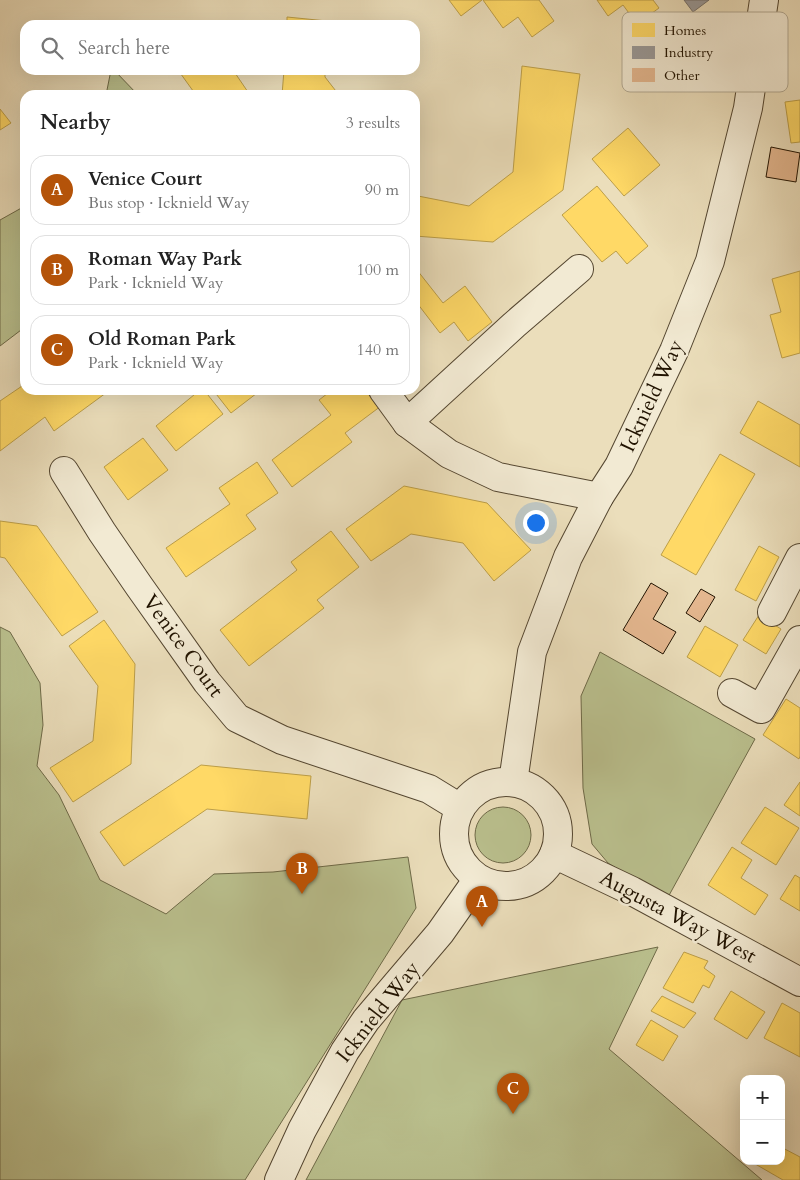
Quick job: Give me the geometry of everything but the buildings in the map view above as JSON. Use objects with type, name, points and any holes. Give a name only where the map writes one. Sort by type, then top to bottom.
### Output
[{"type":"street","name":"Icknield Way","points":[[513,782],[532,652],[568,557],[599,497],[619,466],[674,351],[710,261],[750,92]]},
{"type":"street","points":[[407,423],[514,325],[580,268]]},
{"type":"street","points":[[387,395],[407,423],[449,454],[498,477],[599,497]]},
{"type":"street","name":"Venice Court","points":[[64,471],[102,532],[155,608],[207,682],[237,718],[282,740],[429,789],[460,808]]},
{"type":"street","points":[[772,612],[800,558]]},
{"type":"street","points":[[732,693],[761,709],[800,640]]},
{"type":"street","points":[[503,781],[529,786],[542,795],[552,808],[557,823],[558,839],[554,854],[546,867],[535,877],[522,884],[507,886],[478,879],[466,868],[456,847],[454,823],[460,808],[466,799],[483,786],[503,781]]},
{"type":"street","name":"Augusta Way West","points":[[554,854],[632,890],[800,982]]},
{"type":"street","name":"Icknield Way","points":[[279,1180],[302,1130],[345,1051],[371,1014],[440,934],[478,879]]},
{"type":"green space","points":[[110,75],[119,75],[133,90],[107,90]]},
{"type":"green space","points":[[20,209],[20,331],[0,346],[0,220]]},
{"type":"green space","points":[[0,627],[10,632],[40,683],[43,725],[37,766],[59,795],[100,880],[166,914],[214,874],[273,872],[408,857],[416,908],[245,1180],[0,1180]]},
{"type":"green space","points":[[600,652],[755,739],[667,899],[608,863],[592,844],[583,788],[581,696]]},
{"type":"green space","points":[[503,807],[514,809],[523,815],[529,824],[531,835],[529,846],[523,855],[514,861],[503,863],[492,861],[483,855],[477,846],[475,835],[477,824],[483,815],[492,809]]},
{"type":"green space","points":[[658,947],[609,1049],[740,1161],[740,1165],[744,1165],[762,1180],[306,1180],[402,1000]]},
{"type":"place","name":"Roman Way Park","points":[[302,894]]},
{"type":"place","name":"Venice Court","points":[[482,927]]},
{"type":"place","name":"Old Roman Park","points":[[513,1114]]}]
